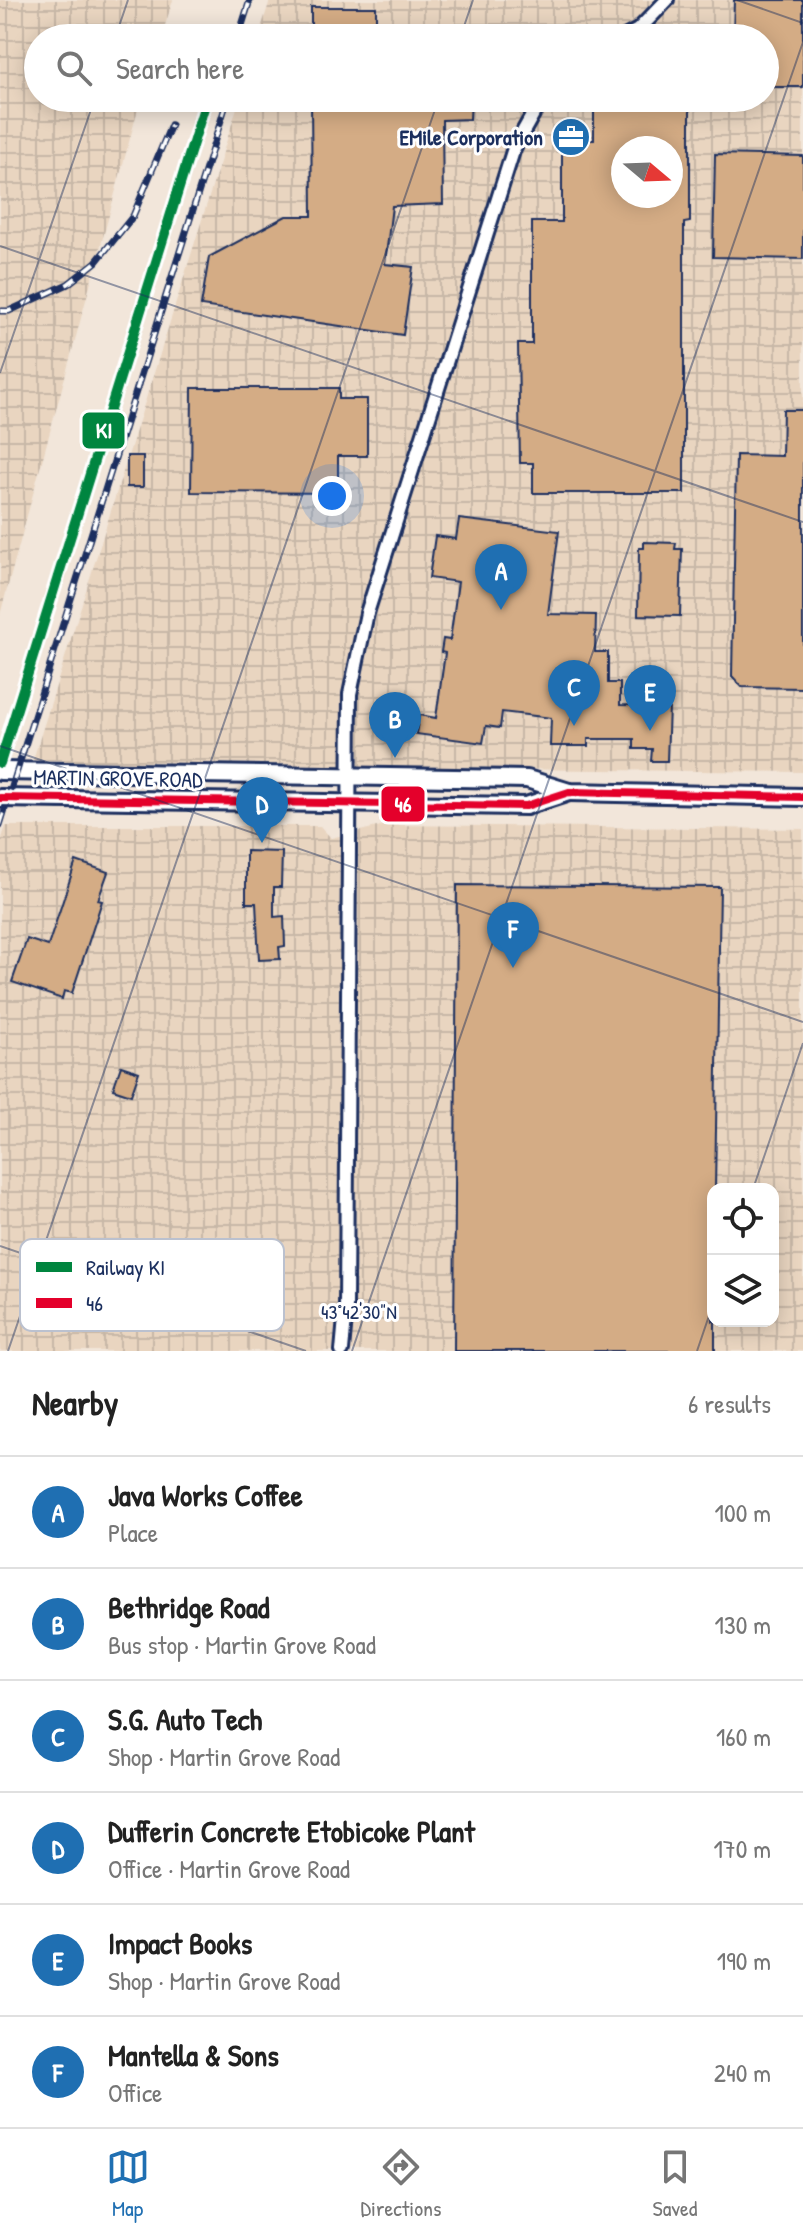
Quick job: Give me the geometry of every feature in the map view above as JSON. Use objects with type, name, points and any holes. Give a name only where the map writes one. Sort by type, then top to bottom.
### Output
[{"type":"main road","name":"MARTIN GROVE ROAD","points":[[0,771],[527,779],[569,792],[803,797]]},
{"type":"main road","name":"MARTIN GROVE ROAD","points":[[0,798],[526,806],[569,792]]},
{"type":"street","points":[[644,24],[667,0]]},
{"type":"street","points":[[342,1351],[346,1307],[350,694],[367,613],[514,148],[534,112]]},
{"type":"shaded area","points":[[0,0],[173,0],[165,24],[24,24],[24,112],[137,112],[0,615]]},
{"type":"shaded area","points":[[270,0],[803,0],[803,772],[33,760],[236,112],[779,112],[779,24],[262,24]]},
{"type":"shaded area","points":[[385,825],[803,829],[803,1351],[0,1351],[0,844],[6,826],[320,826],[331,838]]},
{"type":"building","points":[[734,0],[803,0],[803,87],[779,87],[779,24],[733,24]]},
{"type":"building","points":[[311,7],[376,7],[376,24],[311,24]]},
{"type":"building","points":[[311,112],[470,112],[470,119],[442,120],[443,204],[392,206],[385,264],[413,267],[403,335],[201,306],[209,257],[286,216],[312,216]]},
{"type":"building","points":[[594,112],[690,112],[690,222],[684,223],[684,493],[533,493],[533,463],[520,463],[518,344],[532,344],[532,222],[562,222],[562,140],[594,140]]},
{"type":"building","points":[[715,154],[803,156],[803,259],[713,257]]},
{"type":"building","points":[[192,388],[339,388],[339,399],[367,399],[367,456],[338,456],[338,493],[191,492]]},
{"type":"building","points":[[783,410],[803,410],[803,688],[742,687],[732,676],[736,455],[782,456]]},
{"type":"building","points":[[127,456],[143,456],[143,487],[127,487]]},
{"type":"building","points":[[459,519],[559,531],[548,614],[596,615],[595,652],[608,652],[608,683],[620,683],[620,705],[669,706],[667,761],[651,761],[652,749],[634,749],[634,739],[588,739],[588,746],[550,746],[551,718],[502,712],[500,728],[486,726],[483,743],[416,734],[419,715],[436,718],[445,653],[441,652],[443,639],[450,640],[458,582],[429,578],[435,536],[456,539]]},
{"type":"building","points":[[644,542],[676,543],[675,549],[682,549],[680,616],[638,615],[639,548],[644,548]]},
{"type":"building","points":[[246,851],[282,852],[281,887],[274,887],[274,917],[284,916],[285,946],[279,947],[280,959],[259,960],[256,903],[246,903]]},
{"type":"building","points":[[76,861],[108,872],[98,900],[102,901],[72,993],[64,991],[62,999],[12,982],[27,939],[48,946]]},
{"type":"building","points":[[457,885],[720,887],[715,1183],[707,1183],[707,1327],[715,1327],[715,1351],[454,1351]]},
{"type":"building","points":[[121,1066],[139,1072],[131,1095],[113,1089]]},
{"type":"railway","points":[[242,24],[250,0]]},
{"type":"railway","points":[[0,825],[224,112]]},
{"type":"railway","points":[[0,311],[9,311],[68,284],[96,262],[133,216],[171,125]]},
{"type":"rail line","name":"KI","points":[[0,763],[203,112]]},
{"type":"transit line","name":"46","points":[[0,798],[526,806],[569,792],[803,797]]},
{"type":"place","name":"EMile Corporation","points":[[571,137]]},
{"type":"place","name":"Java Works Coffee","points":[[501,610]]},
{"type":"place","name":"S.G. Auto Tech","points":[[574,726]]},
{"type":"place","name":"Impact Books","points":[[650,731]]},
{"type":"place","name":"Bethridge Road","points":[[395,758]]},
{"type":"place","name":"Dufferin Concrete Etobicoke Plant","points":[[262,843]]},
{"type":"place","name":"Mantella & Sons","points":[[513,968]]}]
